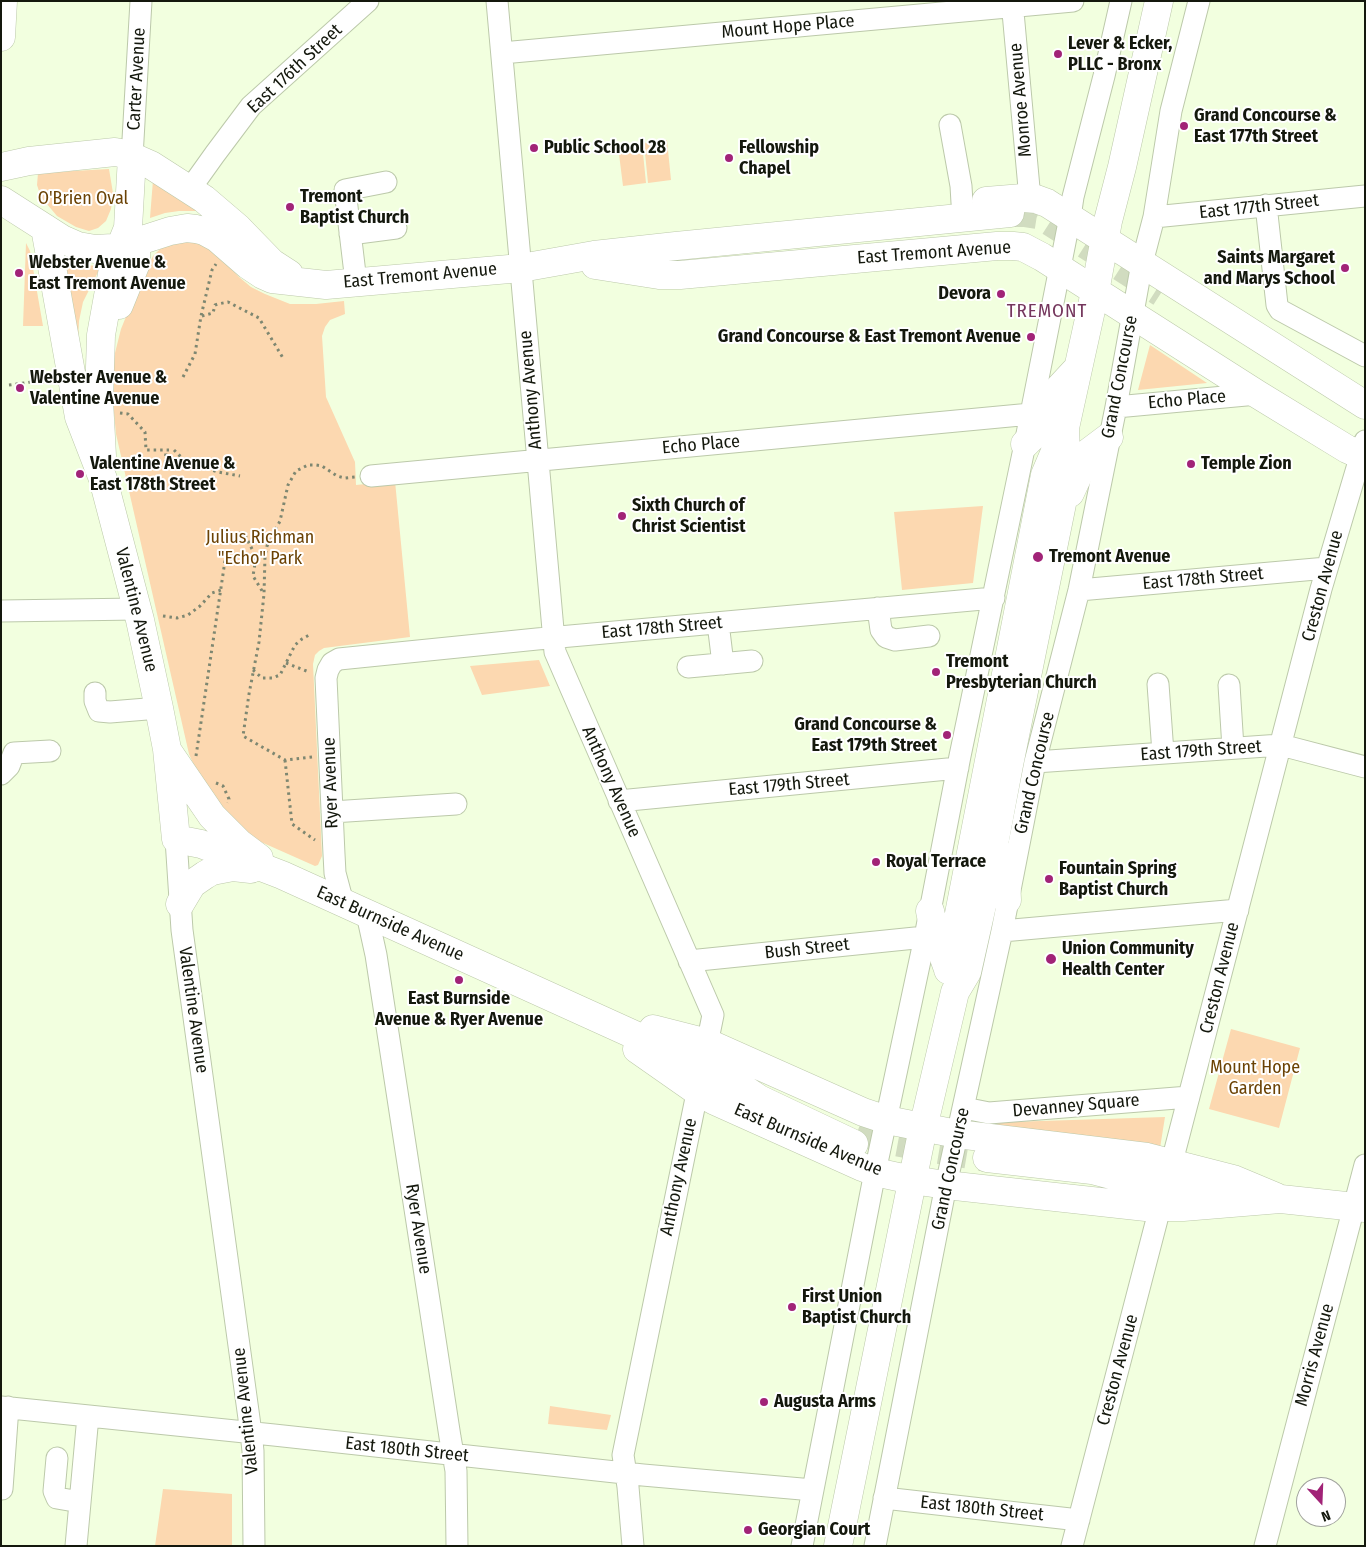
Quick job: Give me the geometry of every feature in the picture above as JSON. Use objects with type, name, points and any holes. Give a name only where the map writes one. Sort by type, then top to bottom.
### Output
[{"type":"main road","name":"Grand Concourse","points":[[838,1546],[952,981],[1046,475],[1065,428],[1106,240],[1108,221],[1159,1]]},
{"type":"main road","name":"East Tremont Avenue","points":[[1,167],[29,161],[115,152],[132,157],[150,165],[190,189],[221,212],[272,262],[303,282]]},
{"type":"main road","name":"Valentine Avenue","points":[[103,479],[99,400],[101,335],[114,263],[129,244],[128,228],[132,157]]},
{"type":"main road","name":"East Tremont Avenue","points":[[1,200],[69,243],[86,248],[100,249],[129,244],[163,233],[188,228],[204,231],[217,238],[248,265],[263,275],[272,278],[326,285],[600,260],[1017,214],[1047,203],[1365,406]]},
{"type":"main road","name":"East Tremont Avenue","points":[[600,260],[646,236],[675,229],[962,203],[1017,214]]},
{"type":"main road","name":"Valentine Avenue","points":[[45,228],[79,417],[103,479],[137,609],[159,708],[166,749],[176,839]]},
{"type":"main road","name":"East Tremont Avenue","points":[[600,260],[659,275],[680,275],[1006,245],[1018,246],[1029,250],[1095,292],[1151,306],[1365,427]]},
{"type":"main road","name":"East Tremont Avenue","points":[[1151,306],[1275,384],[1356,432],[1364,447],[1347,449],[1257,394],[1151,306]]},
{"type":"main road","points":[[1025,444],[1037,432],[1048,415],[1050,398],[1077,369]]},
{"type":"main road","name":"Grand Concourse","points":[[952,981],[967,972],[994,843],[1067,479],[1065,428]]},
{"type":"main road","points":[[1059,518],[1089,452],[1109,437]]},
{"type":"main road","points":[[166,749],[212,816],[239,843],[282,875]]},
{"type":"main road","name":"East Burnside Avenue","points":[[176,839],[201,844],[282,875],[601,1019],[646,1027],[708,1069],[765,1087],[856,1137]]},
{"type":"main road","points":[[994,843],[1006,879],[1008,900]]},
{"type":"main road","points":[[180,904],[192,884],[200,877],[212,871],[233,867],[282,875]]},
{"type":"main road","points":[[930,911],[934,930],[952,981]]},
{"type":"main road","name":"East Burnside Avenue","points":[[601,1019],[642,1053],[708,1069],[887,1120],[957,1134],[1147,1157],[1166,1185]]},
{"type":"main road","name":"East Burnside Avenue","points":[[708,1069],[724,1105],[875,1172],[946,1185],[1166,1185],[1233,1179],[1280,1199]]},
{"type":"main road","name":"East Burnside Avenue","points":[[984,1165],[1092,1170],[1138,1182],[1166,1185],[1234,1204],[1280,1199],[1359,1207]]},
{"type":"street","name":"Carter Avenue","points":[[132,157],[141,1]]},
{"type":"street","name":"East 176th Street","points":[[190,189],[251,106],[368,1]]},
{"type":"street","name":"Anthony Avenue","points":[[497,1],[529,267],[537,460],[555,654],[713,1015],[708,1069],[623,1455],[633,1546]]},
{"type":"street","name":"Mount Hope Place","points":[[502,53],[1012,4],[1073,1]]},
{"type":"street","points":[[802,1546],[875,1172],[925,938],[1073,197],[1121,1]]},
{"type":"street","name":"Grand Concourse","points":[[874,1546],[946,1185],[1002,931],[1035,762],[1079,590],[1116,406],[1151,306],[1142,263],[1154,217],[1171,111],[1199,1]]},
{"type":"street","name":"Monroe Avenue","points":[[1012,4],[1017,214]]},
{"type":"street","points":[[950,125],[961,186],[962,203]]},
{"type":"street","points":[[356,282],[345,190],[386,182]]},
{"type":"street","name":"East 177th Street","points":[[1154,217],[1365,196]]},
{"type":"street","points":[[1266,205],[1277,305],[1280,310],[1365,356]]},
{"type":"street","points":[[350,234],[396,228]]},
{"type":"street","name":"Echo Place","points":[[1116,406],[1257,394]]},
{"type":"street","name":"Echo Place","points":[[361,476],[1031,414]]},
{"type":"street","name":"Creston Avenue","points":[[1072,1546],[1327,568],[1364,447]]},
{"type":"street","name":"East 178th Street","points":[[1079,590],[1327,568]]},
{"type":"street","name":"East 178th Street","points":[[332,663],[339,659],[553,637],[994,598]]},
{"type":"street","points":[[878,608],[881,630],[886,637],[895,640],[929,636]]},
{"type":"street","points":[[1,611],[137,609]]},
{"type":"street","points":[[718,623],[722,664]]},
{"type":"street","points":[[688,667],[752,661]]},
{"type":"street","name":"Ryer Avenue","points":[[332,663],[326,678],[335,873],[355,909],[376,955],[456,1471],[457,1546]]},
{"type":"street","points":[[1158,684],[1163,753]]},
{"type":"street","points":[[1229,685],[1233,748]]},
{"type":"street","points":[[94,693],[99,711],[110,712],[159,708]]},
{"type":"street","name":"East 179th Street","points":[[1035,762],[1281,745],[1365,767]]},
{"type":"street","points":[[1,774],[8,766],[14,754],[50,751]]},
{"type":"street","name":"East 179th Street","points":[[619,801],[958,768]]},
{"type":"street","points":[[332,812],[456,804]]},
{"type":"street","name":"Valentine Avenue","points":[[176,839],[183,939],[253,1451],[254,1546]]},
{"type":"street","points":[[1002,931],[1238,910]]},
{"type":"street","name":"Bush Street","points":[[689,961],[925,938]]},
{"type":"street","name":"Devanney Square","points":[[964,1108],[988,1113],[1189,1097]]},
{"type":"street","name":"Morris Avenue","points":[[1265,1546],[1359,1207],[1365,1164]]},
{"type":"street","points":[[2,1489],[5,1407]]},
{"type":"street","name":"East 180th Street","points":[[5,1407],[626,1473],[813,1490]]},
{"type":"street","points":[[76,1546],[88,1416]]},
{"type":"street","points":[[56,1458],[54,1491],[57,1498],[80,1502]]},
{"type":"street","name":"East 180th Street","points":[[884,1498],[1079,1520]]},
{"type":"path","points":[[183,378],[195,354],[201,316],[212,270],[218,262]]},
{"type":"path","points":[[201,316],[212,313],[218,304],[228,302],[259,318],[283,358]]},
{"type":"path","points":[[9,385],[28,382],[57,383]]},
{"type":"path","points":[[120,413],[128,414],[145,432],[146,450],[167,450],[165,469]]},
{"type":"path","points":[[174,450],[190,464],[240,476]]},
{"type":"path","points":[[315,757],[285,760],[243,736],[259,642],[266,546],[280,521],[291,477],[301,467],[316,464],[337,476],[345,478],[361,476]]},
{"type":"path","points":[[239,533],[245,535],[256,557],[253,576],[264,594]]},
{"type":"path","points":[[196,756],[226,554]]},
{"type":"path","points":[[163,616],[177,618],[188,615],[212,593],[221,590]]},
{"type":"path","points":[[254,670],[262,678],[272,678],[280,674],[295,645],[311,634]]},
{"type":"path","points":[[286,663],[306,671]]},
{"type":"path","points":[[285,760],[292,824],[316,841]]},
{"type":"green space","points":[[667,140],[671,180],[648,183],[644,143]]},
{"type":"green space","points":[[642,143],[646,183],[623,186],[618,146]]},
{"type":"green space","name":"O'Brien Oval","points":[[109,169],[113,193],[111,209],[106,221],[98,228],[89,231],[76,227],[57,216],[41,197],[37,185],[38,173]]},
{"type":"green space","points":[[153,180],[201,211],[179,211],[150,218]]},
{"type":"green space","name":"Julius Richman \"Echo\" Park","points":[[191,240],[214,250],[251,287],[290,304],[344,301],[345,314],[330,320],[322,336],[326,397],[355,462],[356,485],[395,481],[410,637],[324,648],[315,655],[313,664],[322,856],[318,865],[315,866],[261,842],[227,819],[203,786],[189,754],[116,434],[112,391],[114,357],[121,329],[153,256],[160,249],[168,245]]},
{"type":"green space","points":[[26,243],[30,251],[43,326],[23,326]]},
{"type":"green space","points":[[62,262],[82,265],[101,266],[83,302],[79,321],[78,342]]},
{"type":"green space","points":[[1150,345],[1207,383],[1138,390]]},
{"type":"green space","points":[[983,506],[973,583],[902,590],[894,512]]},
{"type":"green space","points":[[539,660],[550,686],[482,695],[470,666]]},
{"type":"green space","name":"Mount Hope Garden","points":[[1231,1029],[1300,1048],[1279,1128],[1209,1109]]},
{"type":"green space","points":[[1165,1117],[1160,1148],[979,1123]]},
{"type":"green space","points":[[550,1406],[611,1415],[607,1430],[548,1424]]},
{"type":"green space","points":[[163,1489],[232,1494],[232,1546],[155,1546]]},
{"type":"tunnel","points":[[1010,213],[1037,215],[1047,220],[1161,293]]},
{"type":"tunnel","points":[[858,1130],[884,1140],[987,1158]]},
{"type":"place","name":"Lever & Ecker, PLLC - Bronx","points":[[1058,54]]},
{"type":"place","name":"Grand Concourse & East 177th Street","points":[[1184,126]]},
{"type":"place","name":"Public School 28","points":[[534,148]]},
{"type":"place","name":"Fellowship Chapel","points":[[729,158]]},
{"type":"place","name":"Tremont Baptist Church","points":[[290,207]]},
{"type":"place","name":"Saints Margaret and Marys School","points":[[1345,268]]},
{"type":"place","name":"Webster Avenue & East Tremont Avenue","points":[[19,273]]},
{"type":"place","name":"Devora","points":[[1001,294]]},
{"type":"place","name":"Grand Concourse & East Tremont Avenue","points":[[1031,337]]},
{"type":"place","name":"Webster Avenue & Valentine Avenue","points":[[20,388]]},
{"type":"place","name":"Temple Zion","points":[[1191,464]]},
{"type":"place","name":"Valentine Avenue & East 178th Street","points":[[80,474]]},
{"type":"place","name":"Sixth Church of Christ Scientist","points":[[622,516]]},
{"type":"place","name":"Tremont Avenue","points":[[1038,557]]},
{"type":"place","name":"Tremont Presbyterian Church","points":[[936,672]]},
{"type":"place","name":"Grand Concourse & East 179th Street","points":[[947,735]]},
{"type":"place","name":"Royal Terrace","points":[[876,862]]},
{"type":"place","name":"Fountain Spring Baptist Church","points":[[1049,879]]},
{"type":"place","name":"Union Community Health Center","points":[[1051,959]]},
{"type":"place","name":"East Burnside Avenue & Ryer Avenue","points":[[459,980]]},
{"type":"place","name":"First Union Baptist Church","points":[[792,1307]]},
{"type":"place","name":"Augusta Arms","points":[[764,1402]]},
{"type":"place","name":"Georgian Court","points":[[748,1530]]},
{"type":"district","name":"TREMONT","points":[[1047,312]]}]
